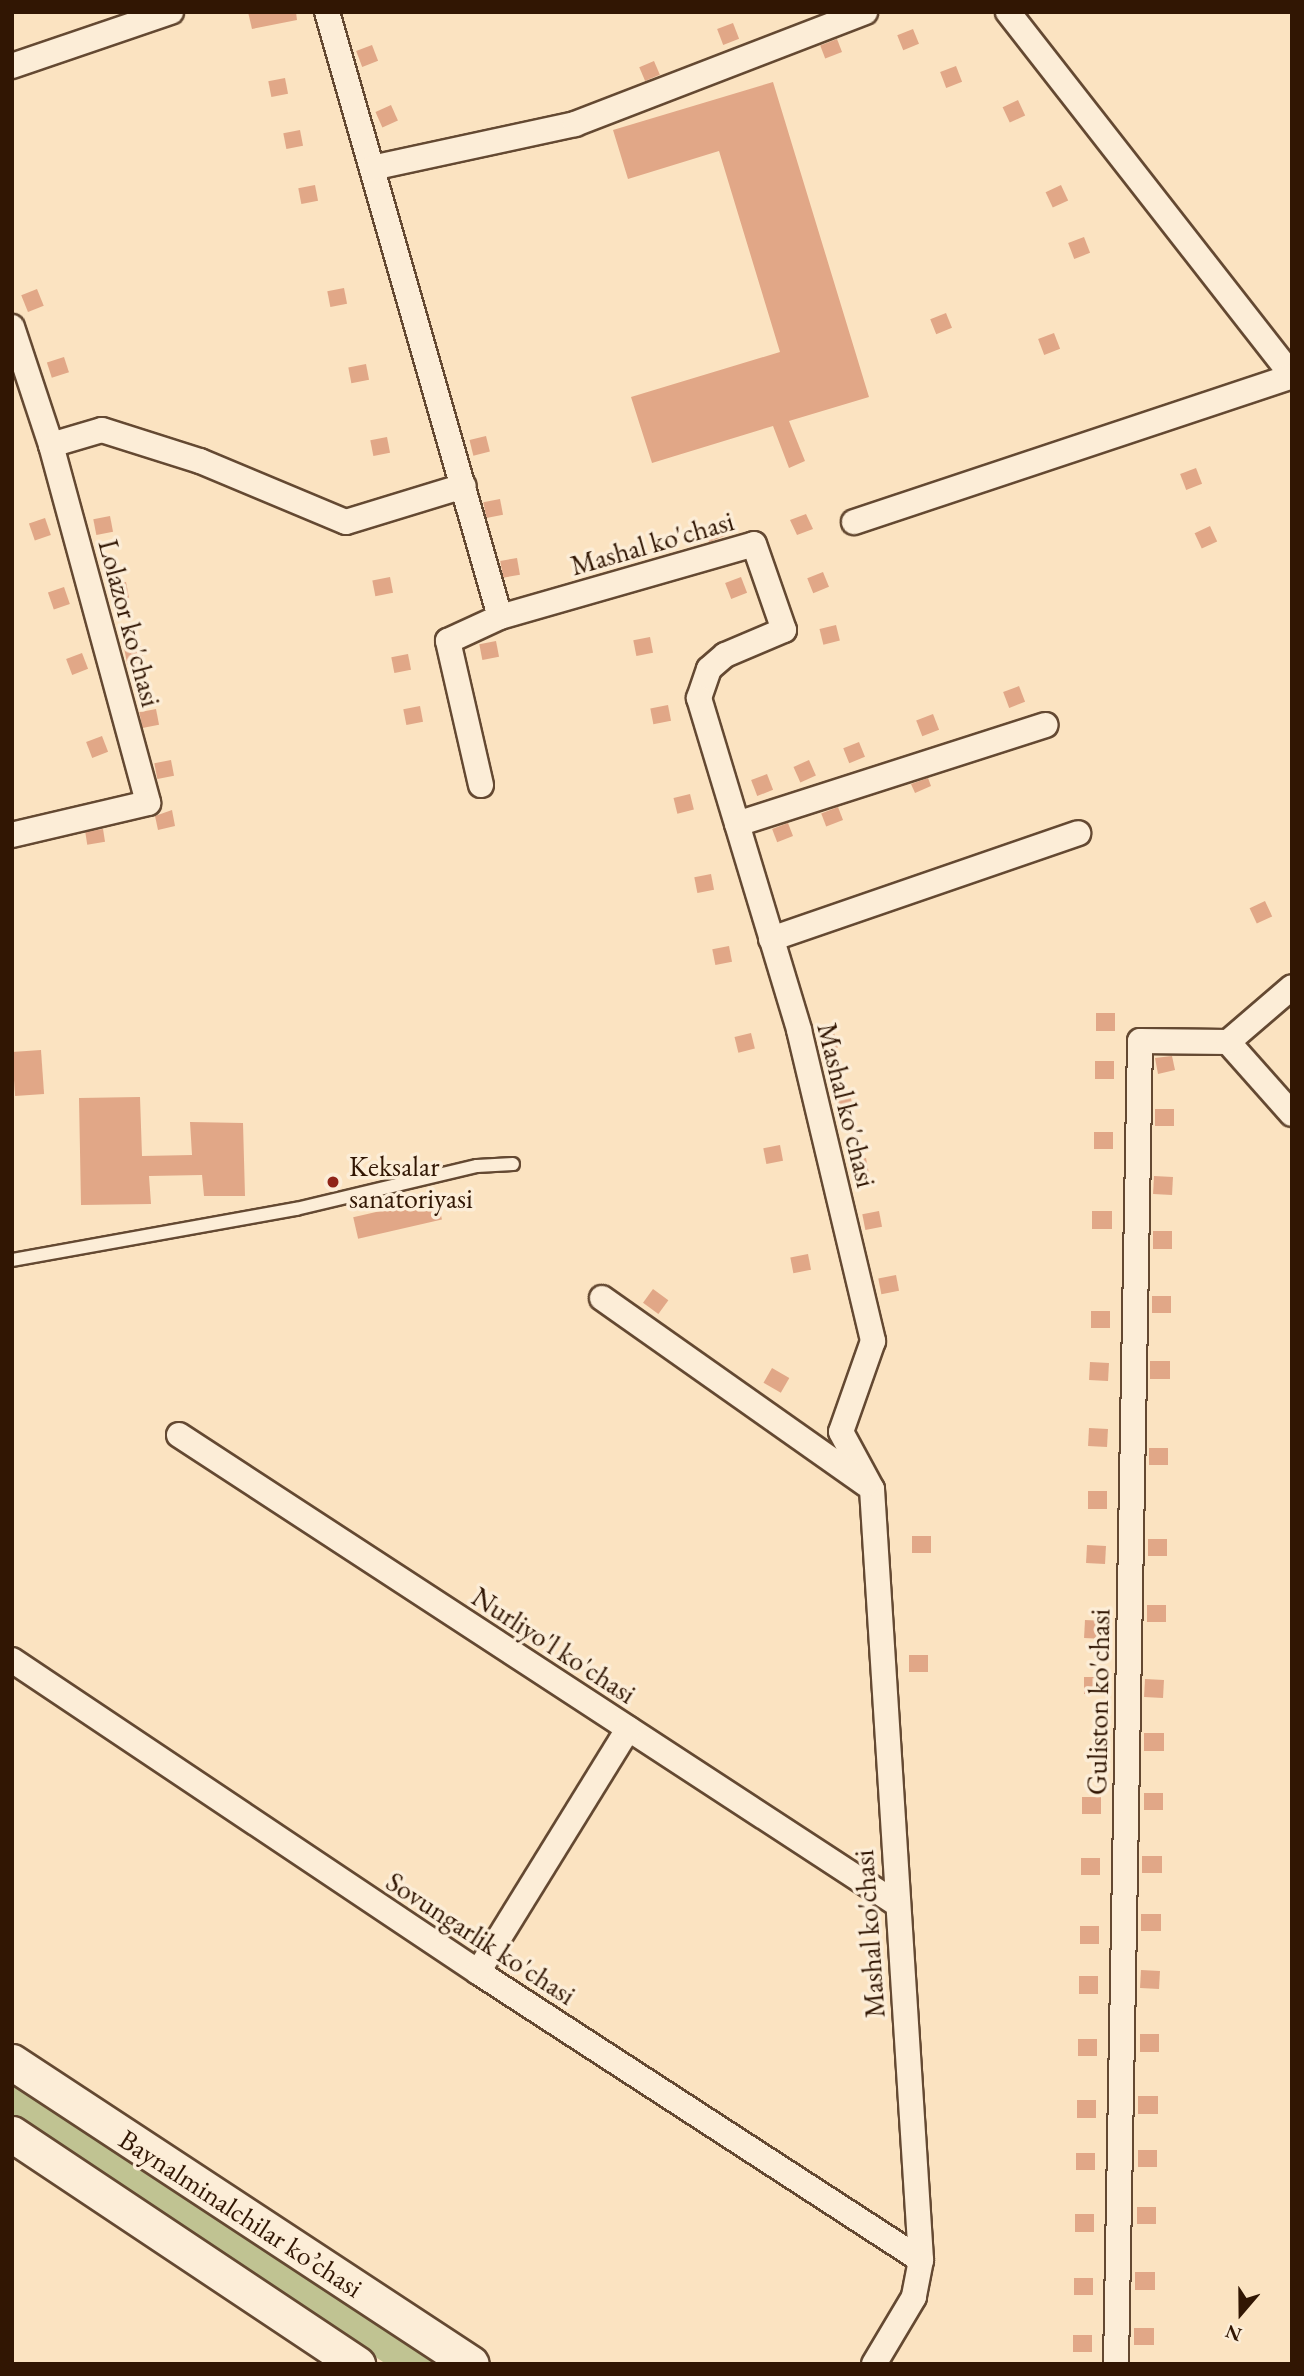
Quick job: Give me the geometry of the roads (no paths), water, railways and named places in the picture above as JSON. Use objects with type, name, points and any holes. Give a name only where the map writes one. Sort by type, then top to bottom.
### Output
[{"type":"main road","name":"Baynalminalchilar ko’chasi","points":[[12,2062],[471,2364]]},
{"type":"main road","points":[[12,2134],[357,2364]]},
{"type":"street","points":[[12,66],[171,12]]},
{"type":"street","points":[[327,12],[500,617],[447,641],[481,785]]},
{"type":"street","points":[[372,168],[575,124],[865,12]]},
{"type":"street","points":[[854,522],[1292,375],[1008,12]]},
{"type":"street","name":"Lolazor ko'chasi","points":[[12,327],[51,445],[148,803],[12,835]]},
{"type":"street","points":[[51,445],[102,430],[200,461],[346,522],[464,486]]},
{"type":"street","name":"Mashal ko'chasi","points":[[500,617],[754,544],[784,630],[725,655],[709,669],[699,698],[799,1030],[873,1340],[841,1432],[873,1489],[920,2260],[914,2297],[874,2364]]},
{"type":"street","points":[[737,824],[1045,725]]},
{"type":"street","points":[[771,939],[1079,833]]},
{"type":"street","points":[[1292,987],[1228,1042],[1292,1114]]},
{"type":"street","name":"Guliston ko'chasi","points":[[1116,2364],[1140,1041],[1228,1042]]},
{"type":"street","points":[[602,1298],[873,1489]]},
{"type":"street","name":"Nurliyo'l ko'chasi","points":[[179,1435],[897,1904]]},
{"type":"street","name":"Sovungarlik ko'chasi","points":[[12,1660],[478,1972],[920,2260]]},
{"type":"street","points":[[478,1972],[628,1729]]},
{"type":"lane","points":[[12,1260],[296,1209],[477,1166],[513,1164]]},
{"type":"place","name":"Keksalar sanatoriyasi","points":[[333,1182]]}]
